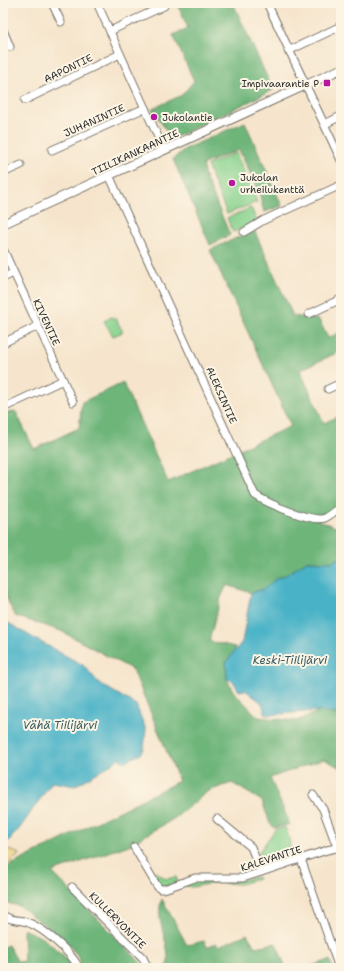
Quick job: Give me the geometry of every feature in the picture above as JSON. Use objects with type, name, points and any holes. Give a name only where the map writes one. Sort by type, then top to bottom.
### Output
[{"type":"street","points":[[52,3],[61,22]]},
{"type":"street","points":[[97,3],[164,150]]},
{"type":"street","points":[[267,3],[288,51],[325,124],[341,160]]},
{"type":"street","points":[[110,31],[164,6]]},
{"type":"street","points":[[288,51],[341,26]]},
{"type":"street","points":[[3,30],[10,47]]},
{"type":"street","name":"AAPONTIE","points":[[25,100],[120,54]]},
{"type":"street","name":"TIILIKANKAANTIE","points":[[3,224],[341,69]]},
{"type":"street","name":"JUHANINTIE","points":[[52,150],[145,108]]},
{"type":"street","points":[[325,124],[341,116]]},
{"type":"street","points":[[3,173],[21,165]]},
{"type":"street","name":"ALEKSINTIE","points":[[109,175],[255,495],[264,501],[315,519],[325,518],[341,507]]},
{"type":"street","points":[[244,232],[264,220],[341,185]]},
{"type":"street","name":"KIVENTIE","points":[[3,250],[73,402]]},
{"type":"street","points":[[3,278],[13,273]]},
{"type":"street","points":[[309,314],[341,299]]},
{"type":"street","points":[[3,342],[38,326]]},
{"type":"street","points":[[3,408],[63,380]]},
{"type":"street","points":[[328,389],[341,383]]},
{"type":"street","points":[[313,795],[323,809],[339,847]]},
{"type":"street","points":[[217,819],[251,847],[261,872]]},
{"type":"street","name":"KALEVANTIE","points":[[134,847],[160,888],[164,889],[195,878],[235,880],[339,847]]},
{"type":"street","points":[[301,859],[339,968]]},
{"type":"street","name":"KULLERVONTIE","points":[[72,888],[142,958],[148,968]]},
{"type":"street","points":[[3,915],[11,921],[23,921],[51,937],[69,952],[79,968]]},
{"type":"green space","points":[[177,3],[233,3],[273,90],[172,139],[152,109],[182,95],[194,81],[173,35],[188,28]]},
{"type":"green space","points":[[245,122],[282,206],[264,212],[259,192],[239,150],[203,164],[204,174],[230,235],[210,245],[173,159],[185,149]]},
{"type":"green space","name":"Jukolan urheilukenttä","points":[[236,153],[257,202],[227,214],[207,165]]},
{"type":"green space","points":[[251,208],[257,222],[233,232],[227,218]]},
{"type":"green space","points":[[254,230],[293,316],[319,320],[328,338],[341,332],[341,351],[300,370],[324,423],[341,415],[341,503],[317,520],[341,529],[341,557],[332,562],[307,561],[284,576],[277,578],[264,589],[251,593],[227,585],[221,597],[209,641],[235,647],[234,653],[226,662],[227,679],[233,691],[258,717],[297,721],[319,711],[341,715],[341,768],[324,759],[270,778],[290,824],[274,828],[270,823],[262,801],[232,783],[208,791],[175,818],[129,845],[52,872],[146,968],[82,968],[79,957],[63,939],[19,906],[3,902],[3,869],[179,781],[133,670],[61,631],[15,616],[3,591],[3,413],[16,412],[34,449],[79,428],[82,402],[123,383],[168,482],[291,426],[210,250]]},
{"type":"green space","points":[[111,317],[116,319],[123,332],[113,336],[104,321]]},
{"type":"green space","points":[[285,827],[289,838],[291,856],[264,863],[259,852],[275,830]]},
{"type":"green space","points":[[252,861],[255,868],[253,873],[242,875],[241,872],[248,869]]},
{"type":"green space","points":[[156,872],[166,879],[176,877],[178,882],[165,887],[160,885],[153,874]]},
{"type":"green space","points":[[257,877],[258,879],[240,884],[224,883]]},
{"type":"green space","points":[[190,881],[218,882],[192,887],[184,885]]},
{"type":"green space","points":[[162,899],[187,945],[204,941],[207,947],[216,943],[219,946],[247,934],[255,947],[276,943],[286,968],[251,968],[241,960],[225,961],[216,968],[167,968],[167,951],[160,916]]},
{"type":"green space","points":[[23,929],[43,938],[72,963],[74,968],[3,968],[3,947],[8,945],[18,962],[24,961]]},
{"type":"green space","points":[[330,960],[333,968],[305,968]]},
{"type":"sand","points":[[3,848],[20,854],[3,868]]},
{"type":"water","name":"Keski-Tiilijärvi","points":[[341,557],[341,715],[319,711],[266,715],[262,703],[245,690],[239,691],[233,681],[227,679],[226,662],[242,642],[251,593],[264,589],[277,578],[284,576],[307,561],[332,562]]},
{"type":"water","name":"Vähä Tiilijärvi","points":[[3,620],[83,665],[99,683],[136,705],[146,730],[144,749],[141,754],[124,762],[118,758],[115,762],[75,786],[52,782],[20,828],[3,847]]},
{"type":"place","name":"Impivaarantie P","points":[[327,83]]},
{"type":"place","name":"Jukolantie","points":[[154,117]]},
{"type":"place","name":"Jukolan urheilukenttä","points":[[232,183]]}]
